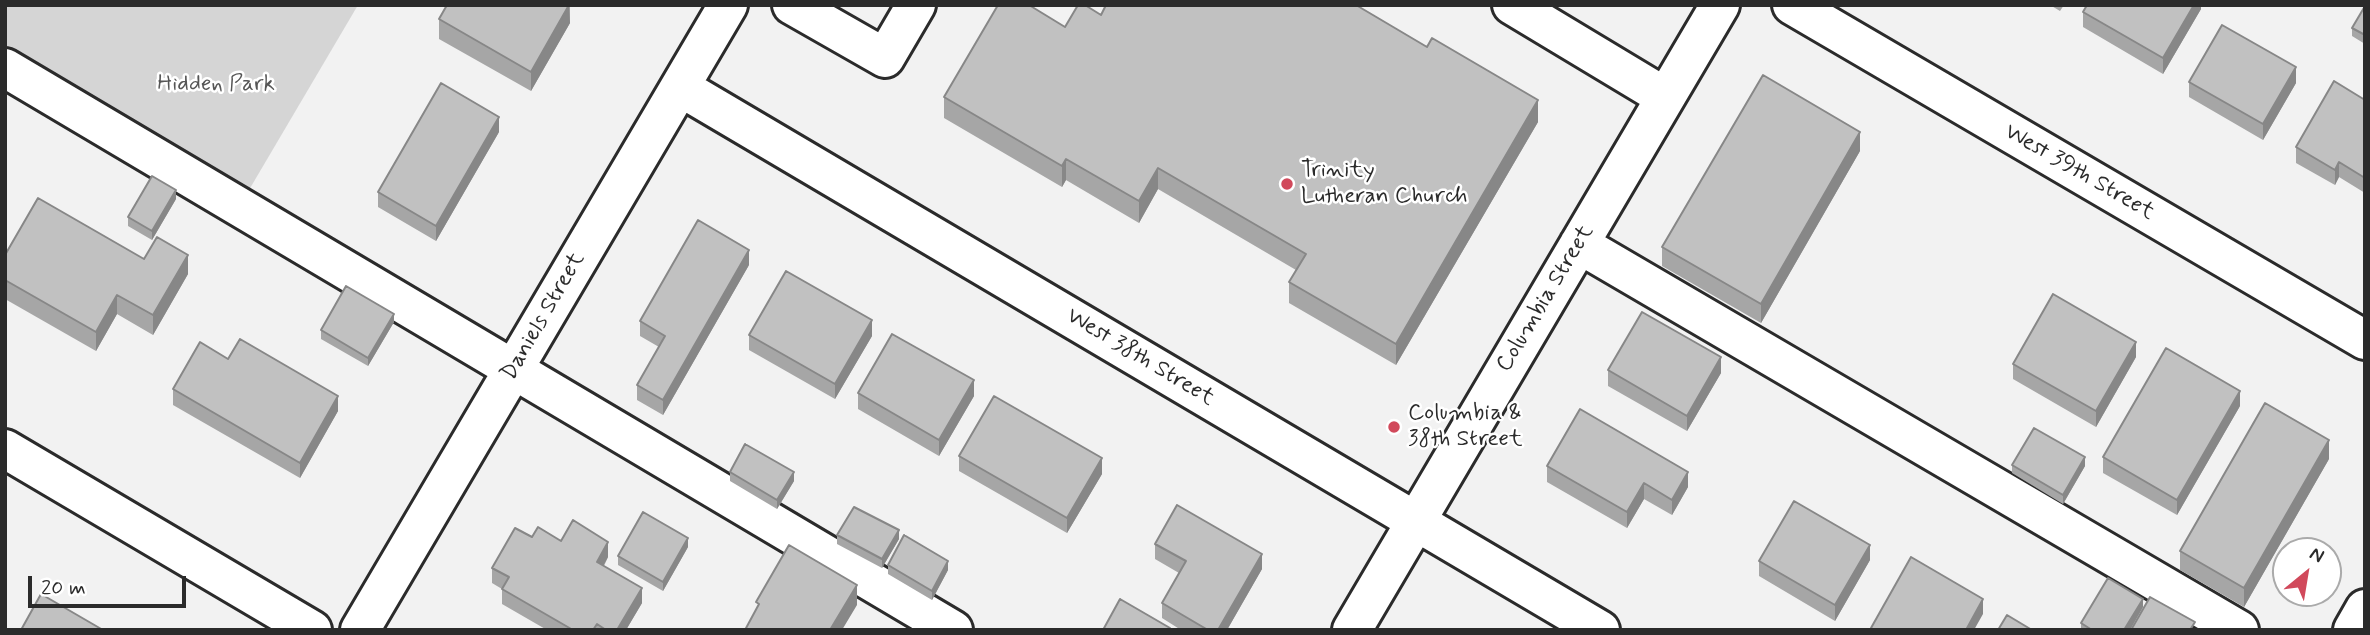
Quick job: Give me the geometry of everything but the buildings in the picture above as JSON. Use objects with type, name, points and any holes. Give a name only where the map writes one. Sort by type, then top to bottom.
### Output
[{"type":"street","name":"Daniels Street","points":[[360,630],[729,5]]},
{"type":"street","points":[[792,5],[886,58],[916,5]]},
{"type":"street","points":[[1512,5],[1665,97]]},
{"type":"street","name":"Columbia Street","points":[[1352,630],[1720,5]]},
{"type":"street","name":"West 39th Street","points":[[1793,5],[2365,340]]},
{"type":"street","points":[[5,68],[953,630]]},
{"type":"street","name":"West 38th Street","points":[[680,87],[1600,630]]},
{"type":"street","points":[[1579,244],[2239,630]]},
{"type":"street","points":[[5,449],[312,630]]},
{"type":"street","points":[[2353,630],[2365,609]]},
{"type":"green space","name":"Hidden Park","points":[[5,5],[358,5],[246,195],[5,53]]},
{"type":"place","name":"Trinity Lutheran Church","points":[[1287,184]]},
{"type":"place","name":"Columbia & 38th Street","points":[[1394,427]]}]
